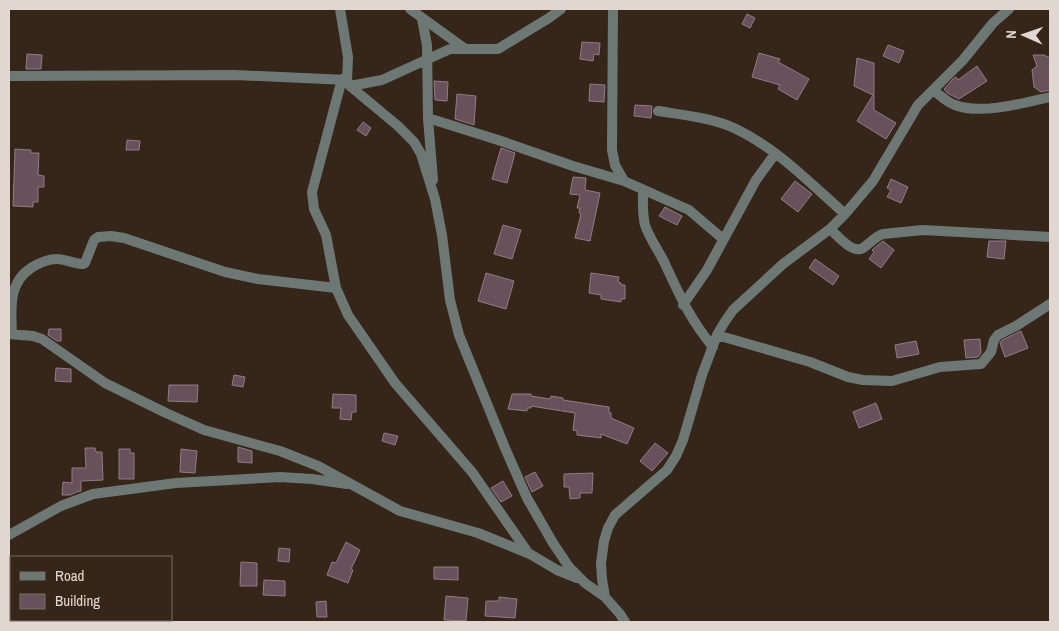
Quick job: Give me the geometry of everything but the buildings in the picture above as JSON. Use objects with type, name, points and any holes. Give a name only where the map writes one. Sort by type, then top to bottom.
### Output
[{"type":"street","points":[[340,9],[348,57],[346,82],[312,192],[314,209],[326,235],[336,288],[348,315],[372,352],[413,405],[472,472],[530,554]]},
{"type":"street","points":[[410,9],[464,48]]},
{"type":"street","points":[[9,76],[236,75],[346,82],[382,80],[450,49],[498,49],[561,9]]},
{"type":"street","points":[[613,9],[612,150],[615,165],[624,181]]},
{"type":"street","points":[[605,597],[601,563],[608,528],[615,515],[667,470],[676,456],[683,440],[692,406],[717,334],[733,310],[794,254],[830,229],[845,214],[873,181],[918,105],[963,60],[992,23],[1009,9]]},
{"type":"street","points":[[422,19],[428,60],[428,118],[435,199],[442,235],[450,300],[459,335],[470,366],[527,498],[553,543],[569,567],[580,579],[605,597],[625,622]]},
{"type":"street","points":[[346,82],[414,142],[421,154],[435,199]]},
{"type":"street","points":[[933,90],[946,101],[965,108],[985,108],[1050,97]]},
{"type":"street","points":[[658,111],[700,119],[735,129],[775,154],[845,214]]},
{"type":"street","points":[[428,118],[624,181],[689,210],[723,239]]},
{"type":"street","points":[[683,305],[707,270],[756,180],[775,154]]},
{"type":"street","points":[[643,190],[642,211],[651,240],[666,265],[683,305],[698,329],[713,347]]},
{"type":"street","points":[[830,229],[849,246],[856,249],[864,247],[877,236],[883,234],[923,230],[1050,237]]},
{"type":"street","points":[[336,288],[258,279],[225,272],[124,238],[102,236],[94,240],[83,264],[58,259],[48,260],[24,272],[15,287],[12,299],[11,334],[33,336],[42,339],[105,383],[204,430],[280,451],[318,466],[400,511],[478,533],[530,554],[557,570],[580,579]]},
{"type":"street","points":[[717,334],[810,362],[848,377],[863,380],[892,381],[940,368],[981,364],[991,352],[994,340],[998,336],[1050,304]]},
{"type":"street","points":[[9,535],[61,506],[93,494],[176,483],[280,478],[312,479],[353,485]]}]
